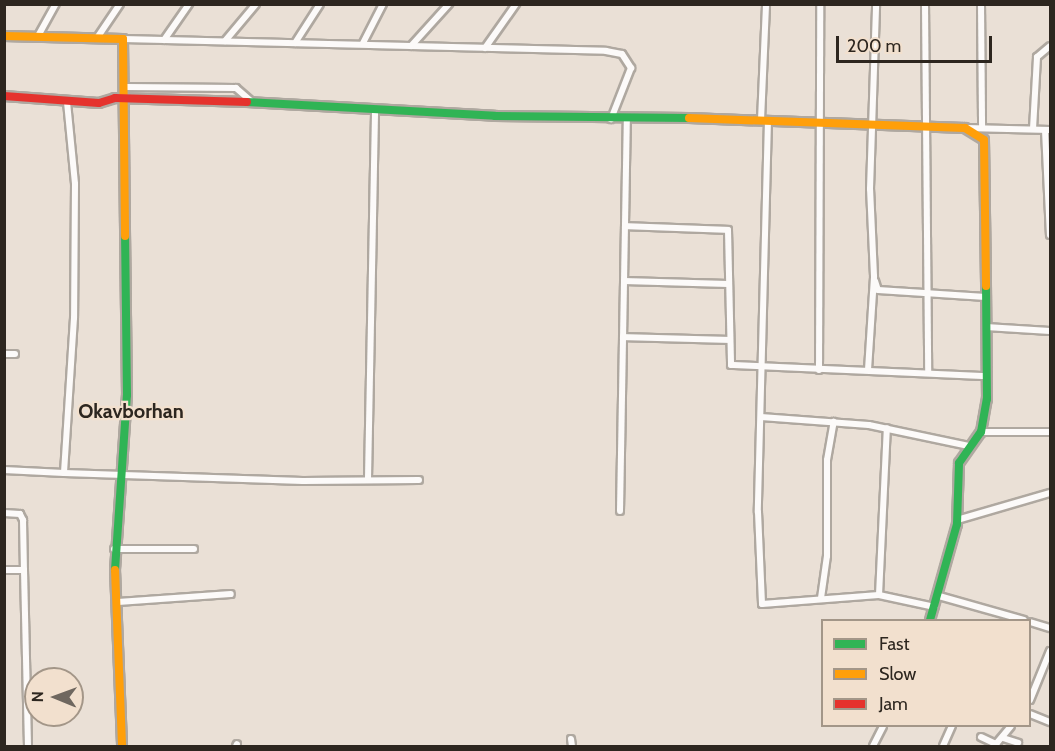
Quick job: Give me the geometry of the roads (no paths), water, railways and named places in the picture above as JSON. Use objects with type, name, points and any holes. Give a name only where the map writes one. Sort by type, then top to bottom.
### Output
[{"type":"street","points":[[38,36],[56,4]]},
{"type":"street","points":[[97,38],[120,4]]},
{"type":"street","points":[[164,40],[189,4]]},
{"type":"street","points":[[225,41],[256,4]]},
{"type":"street","points":[[295,43],[320,4]]},
{"type":"street","points":[[363,43],[383,4]]},
{"type":"street","points":[[411,46],[449,4]]},
{"type":"street","points":[[485,48],[516,4]]},
{"type":"street","points":[[766,4],[765,367],[761,417],[762,604],[821,598],[879,596],[935,607]]},
{"type":"street","points":[[819,370],[817,122],[820,4]]},
{"type":"street","points":[[868,370],[874,276],[870,189],[876,4]]},
{"type":"street","points":[[925,4],[923,125],[928,373]]},
{"type":"street","points":[[981,4],[982,128]]},
{"type":"street","points":[[4,36],[363,43],[622,54],[631,68],[611,119]]},
{"type":"street","points":[[122,747],[118,602],[114,549],[127,384],[126,87],[123,39]]},
{"type":"street","points":[[1033,129],[1037,57],[1050,46]]},
{"type":"street","points":[[126,87],[236,88],[252,102]]},
{"type":"street","points":[[4,96],[67,102],[125,98],[627,120],[764,120],[923,125],[965,129],[1048,130],[1050,235]]},
{"type":"street","points":[[64,472],[74,318],[75,184],[67,102]]},
{"type":"street","points":[[368,478],[375,109]]},
{"type":"street","points":[[620,511],[627,120]]},
{"type":"street","points":[[931,619],[939,596],[957,520],[959,464],[969,446],[981,432],[987,399],[984,140],[994,128]]},
{"type":"street","points":[[965,129],[984,140]]},
{"type":"street","points":[[872,201],[878,290],[927,290],[986,297]]},
{"type":"street","points":[[625,226],[728,230],[728,340],[731,365],[985,376]]},
{"type":"street","points":[[624,281],[728,284]]},
{"type":"street","points":[[986,327],[1050,332]]},
{"type":"street","points":[[624,337],[728,340]]},
{"type":"street","points":[[4,354],[15,354]]},
{"type":"street","points":[[761,417],[887,428],[969,446]]},
{"type":"street","points":[[821,598],[827,556],[827,460],[834,422]]},
{"type":"street","points":[[879,596],[887,428]]},
{"type":"street","points":[[981,432],[1050,432]]},
{"type":"street","points":[[4,470],[121,472],[303,481],[368,478],[419,480]]},
{"type":"street","points":[[957,520],[1050,494]]},
{"type":"street","points":[[4,513],[20,514],[23,520],[28,747]]},
{"type":"street","points":[[114,549],[194,549]]},
{"type":"street","points":[[4,570],[24,570]]},
{"type":"street","points":[[118,602],[231,594]]},
{"type":"street","points":[[939,596],[1002,617]]},
{"type":"street","points":[[1031,623],[1050,628]]},
{"type":"street","points":[[1031,695],[1050,651]]},
{"type":"street","points":[[1031,715],[1050,722]]},
{"type":"street","points":[[873,747],[883,727]]},
{"type":"street","points":[[943,747],[952,727]]},
{"type":"street","points":[[981,737],[996,744],[1010,727]]},
{"type":"street","points":[[1003,738],[1018,743]]},
{"type":"street","points":[[572,739],[572,747]]},
{"type":"district","name":"Okavborhan","points":[[131,411]]}]
